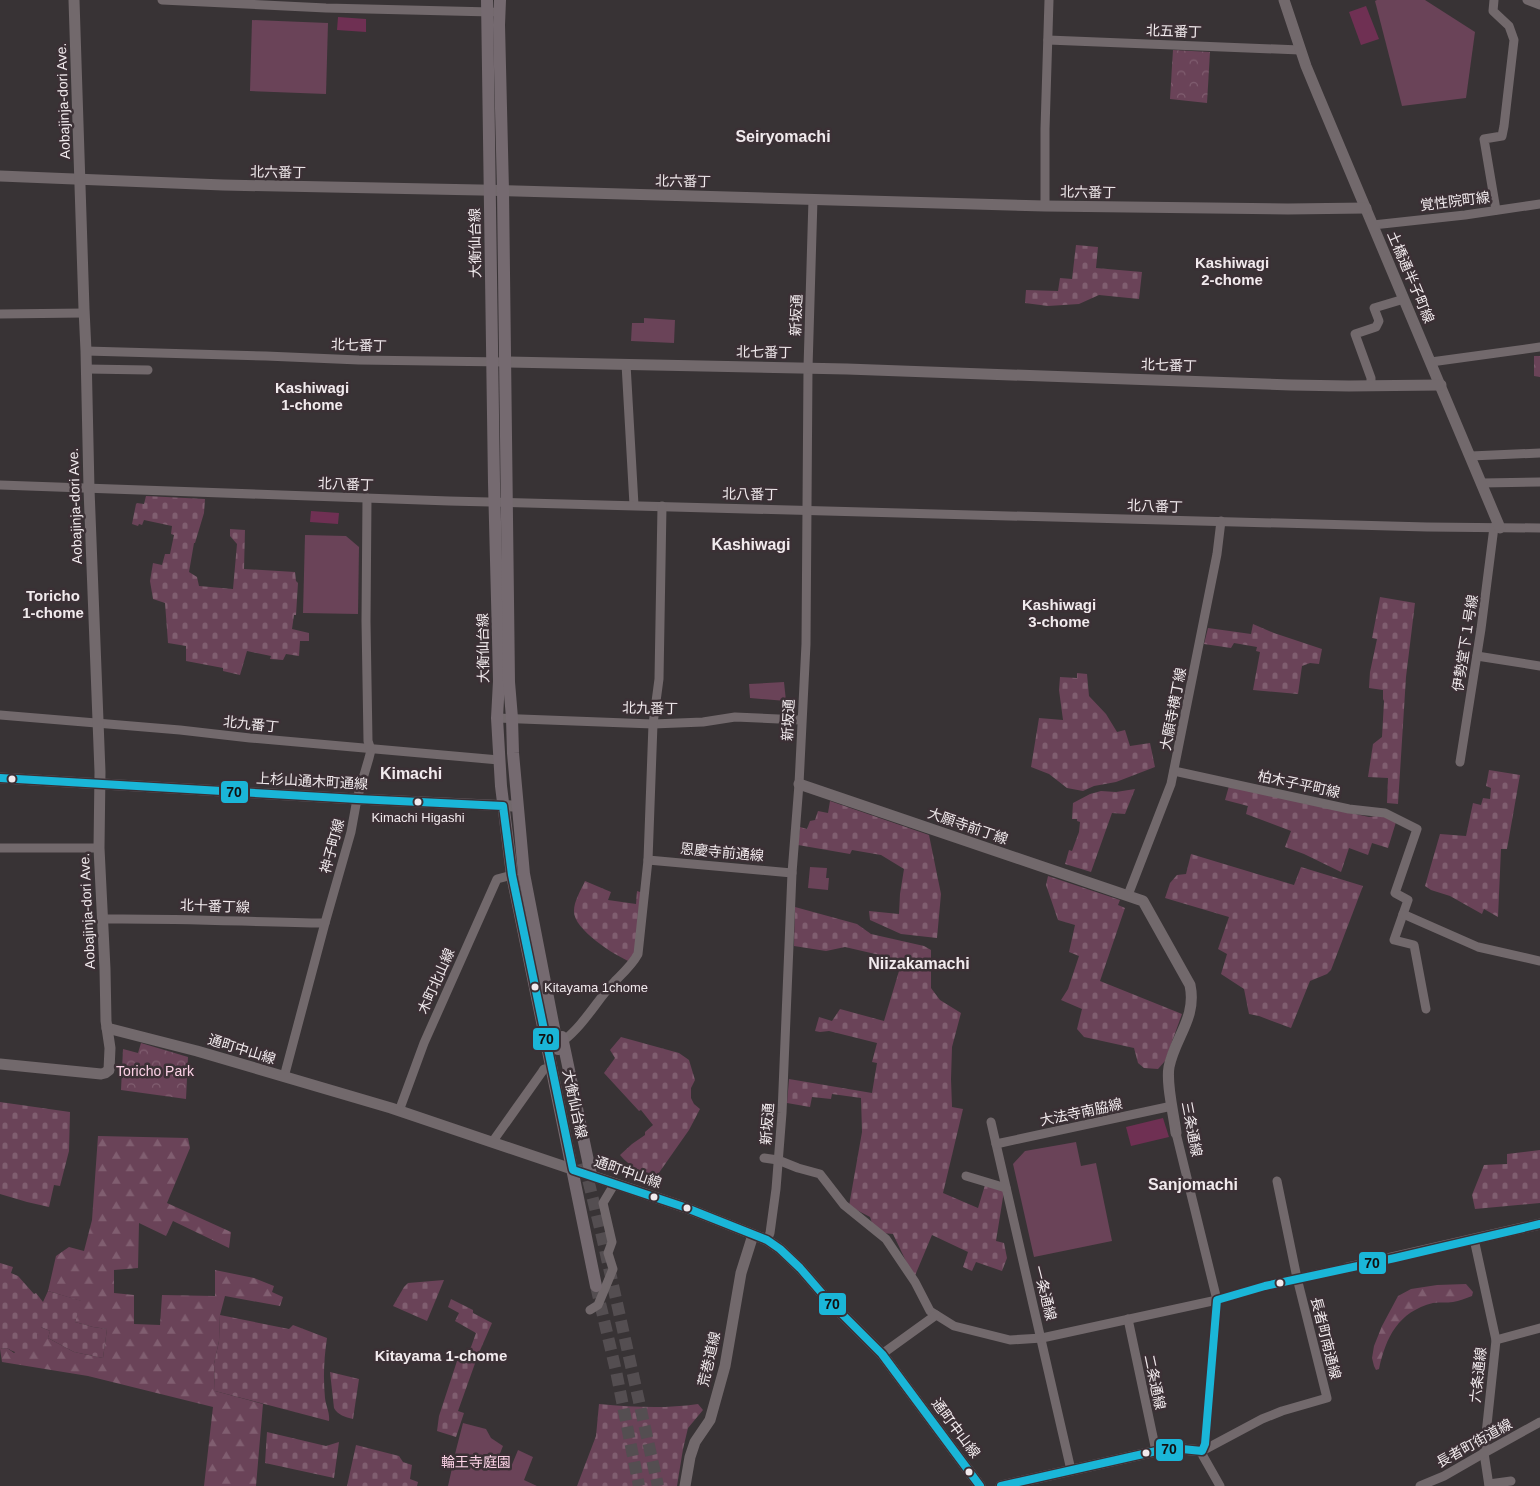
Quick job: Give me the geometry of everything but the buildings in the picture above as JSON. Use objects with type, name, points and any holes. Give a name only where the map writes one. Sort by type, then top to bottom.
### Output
[{"type":"main road","name":"大衡仙台線","points":[[493,6],[501,502],[508,682],[517,806],[561,1045],[591,1175]]},
{"type":"main road","name":"大衡仙台線","points":[[501,502],[497,718],[503,806],[512,876],[596,1286]]},
{"type":"street","name":"Aobajinja-dori Ave.","points":[[0,1064],[101,1074],[109,1070],[110,1048],[107,1028],[99,848],[100,784],[96,645],[89,489],[87,370],[74,0]]},
{"type":"street","points":[[162,0],[290,7],[493,6]]},
{"type":"street","points":[[1045,206],[1049,0]]},
{"type":"street","name":"土橋通半子町線","points":[[1284,0],[1300,50],[1318,96],[1471,456],[1497,528]]},
{"type":"street","points":[[1494,0],[1493,11],[1509,26],[1514,40],[1502,136],[1484,139],[1496,210]]},
{"type":"street","points":[[1527,0],[1540,5]]},
{"type":"street","name":"北五番丁","points":[[1048,40],[1300,50]]},
{"type":"street","name":"北六番丁","points":[[0,176],[223,185],[1045,206],[1366,208]]},
{"type":"street","name":"新坂通","points":[[767,1240],[770,1233],[776,1189],[782,1113],[792,873],[799,784],[807,593],[808,368],[813,199]]},
{"type":"street","name":"覚性院町線","points":[[1373,225],[1540,204]]},
{"type":"street","points":[[1371,386],[1371,378],[1355,334],[1376,327],[1379,321],[1374,308],[1404,299]]},
{"type":"street","points":[[0,314],[84,313]]},
{"type":"street","points":[[1431,362],[1540,347]]},
{"type":"street","name":"北七番丁","points":[[86,351],[359,360],[808,368],[1251,384],[1441,385]]},
{"type":"street","points":[[626,364],[634,505]]},
{"type":"street","points":[[87,370],[148,370]]},
{"type":"street","points":[[1471,456],[1540,453]]},
{"type":"street","points":[[1482,483],[1540,482]]},
{"type":"street","name":"北八番丁","points":[[0,485],[501,502],[1497,528]]},
{"type":"street","name":"神子町線","points":[[284,1077],[351,832],[357,800],[371,750],[368,741],[366,677],[367,498]]},
{"type":"street","points":[[561,1045],[616,979],[634,962],[638,954],[648,860],[653,724],[659,679],[662,506]]},
{"type":"street","name":"大願寺横丁線","points":[[1128,895],[1171,784],[1217,554],[1221,521]]},
{"type":"street","points":[[1497,528],[1540,528]]},
{"type":"street","name":"伊勢堂下１号線","points":[[1460,762],[1497,528]]},
{"type":"street","points":[[1477,656],[1540,666]]},
{"type":"street","name":"北九番丁","points":[[0,715],[371,750],[499,760]]},
{"type":"street","name":"北九番丁","points":[[497,718],[653,724],[703,722],[735,717],[801,720]]},
{"type":"street","name":"柏木子平町線","points":[[1174,771],[1349,809],[1385,813],[1416,828],[1395,893],[1408,900],[1403,914]]},
{"type":"street","name":"上杉山通木町通線","points":[[0,778],[357,800],[517,806]]},
{"type":"street","name":"大願寺前丁線","points":[[799,784],[1128,895]]},
{"type":"street","points":[[0,848],[99,848]]},
{"type":"street","name":"恩慶寺前通線","points":[[648,860],[792,873]]},
{"type":"street","name":"木町北山線","points":[[399,1111],[424,1043],[497,879],[512,876]]},
{"type":"street","name":"三条通線","points":[[1128,895],[1143,900],[1190,985],[1192,996],[1192,1007],[1169,1066],[1169,1078],[1176,1133],[1217,1300],[1205,1444],[1202,1451]]},
{"type":"street","points":[[1426,1009],[1414,945],[1394,940],[1403,914],[1478,947],[1540,961]]},
{"type":"street","name":"北十番丁線","points":[[103,919],[169,918],[325,923]]},
{"type":"street","name":"通町中山線","points":[[107,1028],[284,1077],[493,1141],[684,1207],[767,1240],[780,1249],[800,1268],[826,1298],[882,1354],[980,1486]]},
{"type":"street","points":[[493,1141],[544,1069],[552,1067]]},
{"type":"street","name":"大法寺南脇線","points":[[996,1144],[1172,1106]]},
{"type":"street","name":"一条通線","points":[[991,1122],[1071,1470]]},
{"type":"street","points":[[764,1158],[778,1160],[820,1174],[844,1205],[886,1239],[930,1311],[954,1326],[1010,1340],[1042,1338],[1217,1300],[1297,1278],[1540,1224]]},
{"type":"street","points":[[966,1176],[1006,1188]]},
{"type":"street","name":"長者町南通線","points":[[1202,1451],[1262,1419],[1326,1398],[1297,1278],[1277,1181]]},
{"type":"street","points":[[590,1310],[598,1305],[613,1269],[608,1253],[612,1242],[603,1203],[615,1183]]},
{"type":"street","name":"荒巻道線","points":[[685,1486],[690,1457],[695,1442],[710,1420],[724,1366],[742,1273],[753,1234]]},
{"type":"street","name":"六条通線","points":[[1474,1239],[1496,1340],[1484,1453],[1489,1485]]},
{"type":"street","points":[[882,1354],[936,1315]]},
{"type":"street","name":"二条通線","points":[[1128,1319],[1156,1451]]},
{"type":"street","points":[[1496,1340],[1540,1328]]},
{"type":"street","name":"長者町街道線","points":[[1420,1486],[1444,1476],[1540,1422]]},
{"type":"street","points":[[1000,1486],[1156,1451],[1182,1449],[1202,1451],[1220,1486]]},
{"type":"street","points":[[1489,1485],[1511,1481]]},
{"type":"green space","points":[[1425,0],[1475,32],[1466,98],[1402,106],[1375,1]]},
{"type":"green space","points":[[252,20],[328,23],[326,94],[250,91]]},
{"type":"green space","points":[[1173,50],[1210,52],[1207,103],[1170,99]]},
{"type":"green space","points":[[1076,245],[1098,247],[1096,268],[1142,272],[1139,299],[1099,295],[1079,304],[1048,306],[1025,303],[1026,290],[1058,291],[1060,278],[1072,279]]},
{"type":"green space","points":[[644,318],[675,320],[674,343],[631,341],[632,323],[644,323]]},
{"type":"green space","points":[[1534,356],[1540,356],[1540,377],[1534,376]]},
{"type":"green space","points":[[146,496],[205,499],[204,513],[194,543],[189,572],[197,577],[199,586],[233,589],[237,544],[230,536],[230,529],[245,530],[244,569],[295,572],[298,583],[296,615],[294,615],[292,629],[309,633],[309,641],[300,641],[299,656],[286,654],[283,660],[270,659],[271,656],[247,651],[240,675],[223,671],[223,668],[186,661],[186,646],[168,643],[165,603],[153,599],[150,581],[153,563],[162,565],[165,554],[170,554],[174,535],[171,534],[172,526],[144,520],[142,525],[132,524],[136,504],[144,504]]},
{"type":"green space","points":[[305,535],[346,536],[359,547],[358,614],[303,613]]},
{"type":"green space","points":[[1380,597],[1415,603],[1406,677],[1398,804],[1387,803],[1388,778],[1368,777],[1373,744],[1382,737],[1383,690],[1369,688],[1370,672],[1377,639],[1372,638]]},
{"type":"green space","points":[[1253,624],[1322,649],[1319,664],[1310,663],[1302,666],[1298,694],[1253,690],[1260,652],[1256,651],[1257,647],[1234,643],[1231,648],[1204,644],[1208,628],[1251,634]]},
{"type":"green space","points":[[1077,673],[1087,674],[1089,696],[1106,714],[1117,732],[1125,730],[1130,746],[1150,743],[1155,767],[1116,782],[1094,786],[1083,791],[1067,788],[1049,774],[1031,767],[1039,718],[1063,720],[1059,690],[1060,677],[1077,678]]},
{"type":"green space","points":[[784,682],[786,701],[750,698],[749,684]]},
{"type":"green space","points":[[1489,770],[1520,775],[1507,849],[1501,849],[1498,917],[1484,909],[1482,914],[1450,896],[1425,886],[1440,834],[1466,836],[1473,803],[1481,805],[1483,798],[1490,799],[1491,788],[1486,786]]},
{"type":"green space","points":[[1229,786],[1369,817],[1384,815],[1396,822],[1388,848],[1372,843],[1368,855],[1349,848],[1341,872],[1285,847],[1291,831],[1246,814],[1248,806],[1225,800]]},
{"type":"green space","points":[[1135,789],[1125,814],[1112,813],[1091,872],[1065,864],[1069,850],[1072,851],[1079,832],[1080,822],[1077,819],[1072,819],[1073,803],[1090,794],[1101,791],[1116,792]]},
{"type":"green space","points":[[830,801],[929,835],[941,894],[937,938],[901,934],[870,920],[869,911],[899,914],[904,869],[881,855],[852,850],[850,854],[798,845],[800,827],[807,829],[810,821],[815,820],[818,811],[828,813]]},
{"type":"green space","points":[[1191,854],[1294,885],[1301,867],[1363,886],[1331,970],[1327,974],[1310,981],[1291,1028],[1249,1014],[1244,989],[1221,974],[1227,954],[1218,949],[1229,917],[1165,898],[1170,883],[1177,875],[1186,874]]},
{"type":"green space","points":[[810,867],[827,868],[826,878],[829,878],[828,890],[808,888]]},
{"type":"green space","points":[[1048,876],[1120,900],[1118,905],[1125,908],[1100,981],[1182,1014],[1165,1061],[1158,1069],[1144,1068],[1138,1063],[1134,1048],[1084,1037],[1077,1029],[1082,1009],[1061,1000],[1068,989],[1079,956],[1069,952],[1075,925],[1058,920],[1046,885]]},
{"type":"green space","points":[[585,881],[611,892],[608,900],[636,904],[637,891],[643,893],[636,952],[631,962],[596,941],[580,926],[574,911],[575,903]]},
{"type":"green space","points":[[795,907],[857,924],[871,934],[924,946],[931,950],[931,988],[940,1000],[961,1013],[952,1047],[951,1079],[952,1107],[963,1109],[943,1193],[978,1208],[985,1185],[1004,1191],[996,1241],[1004,1243],[1007,1258],[1002,1271],[976,1262],[972,1271],[963,1267],[968,1252],[932,1235],[914,1278],[893,1234],[882,1233],[872,1223],[870,1217],[849,1206],[862,1132],[861,1098],[832,1094],[831,1099],[812,1097],[810,1107],[787,1103],[789,1079],[872,1093],[877,1063],[872,1062],[877,1043],[829,1031],[815,1031],[819,1017],[832,1021],[840,1009],[884,1021],[899,971],[883,965],[884,956],[845,947],[826,951],[794,946]]},
{"type":"green space","points":[[621,1037],[679,1053],[689,1060],[695,1080],[691,1088],[691,1098],[700,1109],[689,1130],[656,1177],[636,1169],[620,1155],[645,1135],[645,1132],[653,1125],[641,1110],[639,1111],[604,1073],[615,1058],[610,1050]]},
{"type":"green space","name":"Toricho Park","points":[[141,1043],[188,1057],[186,1099],[121,1090],[123,1049],[138,1053]]},
{"type":"green space","points":[[0,1102],[70,1112],[69,1151],[60,1186],[54,1185],[49,1207],[0,1194]]},
{"type":"green space","points":[[98,1136],[188,1138],[190,1148],[167,1203],[231,1232],[229,1248],[173,1221],[166,1236],[139,1223],[138,1268],[114,1270],[114,1293],[134,1295],[134,1324],[160,1325],[162,1295],[215,1296],[215,1270],[254,1278],[274,1286],[272,1292],[283,1297],[280,1306],[225,1296],[220,1315],[219,1341],[214,1364],[215,1391],[263,1404],[256,1486],[204,1486],[213,1407],[88,1376],[2,1362],[0,1349],[7,1348],[14,1353],[37,1334],[41,1327],[50,1331],[48,1338],[74,1352],[103,1358],[107,1329],[75,1322],[81,1301],[48,1291],[56,1256],[69,1247],[84,1251],[92,1220]]},
{"type":"green space","points":[[1076,1142],[1081,1166],[1096,1163],[1112,1241],[1034,1257],[1013,1164],[1025,1151]]},
{"type":"green space","points":[[1540,1150],[1540,1203],[1475,1209],[1472,1195],[1484,1165],[1507,1164],[1507,1154]]},
{"type":"green space","points":[[0,1263],[13,1267],[11,1273],[18,1276],[43,1302],[48,1291],[82,1301],[75,1322],[107,1329],[103,1358],[74,1352],[48,1338],[50,1331],[41,1327],[41,1333],[37,1334],[38,1348],[22,1353],[7,1348],[0,1349]]},
{"type":"green space","points":[[444,1280],[427,1321],[393,1306],[408,1283]]},
{"type":"green space","points":[[1466,1284],[1473,1292],[1472,1296],[1453,1302],[1433,1303],[1421,1307],[1402,1319],[1390,1336],[1385,1346],[1379,1369],[1376,1370],[1372,1358],[1374,1346],[1398,1296],[1411,1289],[1437,1285]]},
{"type":"green space","points":[[451,1299],[473,1310],[473,1313],[492,1323],[478,1355],[458,1411],[464,1413],[456,1437],[437,1431],[439,1416],[457,1361],[471,1347],[476,1333],[455,1321],[459,1313],[448,1307]]},
{"type":"green space","points":[[220,1315],[289,1329],[293,1325],[327,1338],[324,1383],[329,1421],[215,1391],[214,1364],[219,1341]]},
{"type":"green space","points":[[330,1372],[359,1379],[353,1419],[340,1414],[334,1408]]},
{"type":"green space","points":[[599,1404],[673,1407],[698,1404],[703,1410],[688,1428],[677,1486],[577,1486],[596,1436]]},
{"type":"green space","name":"輪王寺庭園","points":[[463,1423],[486,1429],[491,1438],[503,1446],[499,1456],[503,1458],[502,1463],[511,1467],[518,1450],[533,1457],[524,1480],[537,1486],[448,1486]]},
{"type":"green space","points":[[267,1432],[326,1446],[339,1442],[334,1478],[265,1463]]},
{"type":"green space","points":[[356,1445],[399,1456],[403,1462],[412,1465],[410,1479],[418,1482],[417,1486],[347,1486]]},
{"type":"shaded area","points":[[1366,6],[1379,39],[1361,45],[1349,12]]},
{"type":"shaded area","points":[[338,17],[366,19],[366,32],[337,30]]},
{"type":"shaded area","points":[[311,511],[339,513],[338,524],[310,522]]},
{"type":"shaded area","points":[[1163,1118],[1169,1137],[1131,1146],[1126,1127]]},
{"type":"tunnel","points":[[584,1163],[658,1486]]},
{"type":"tunnel","points":[[596,1286],[616,1371],[639,1486]]},
{"type":"transit line","name":"70","points":[[0,778],[503,806],[512,875],[573,1170],[684,1207],[767,1240],[780,1249],[882,1354],[980,1486]]},
{"type":"transit line","name":"70","points":[[1001,1486],[1161,1450],[1182,1449],[1202,1451],[1205,1444],[1217,1300],[1265,1286],[1540,1224]]},
{"type":"place","name":"Kimachi Higashi","points":[[418,802]]},
{"type":"place","name":"Kitayama 1chome","points":[[535,987]]},
{"type":"district","name":"Seiryomachi","points":[[783,136]]},
{"type":"district","name":"Kashiwagi 2-chome","points":[[1232,270]]},
{"type":"district","name":"Kashiwagi 1-chome","points":[[312,396]]},
{"type":"district","name":"Kashiwagi","points":[[751,544]]},
{"type":"district","name":"Toricho 1-chome","points":[[53,604]]},
{"type":"district","name":"Kashiwagi 3-chome","points":[[1059,612]]},
{"type":"district","name":"Kimachi","points":[[411,773]]},
{"type":"district","name":"Niizakamachi","points":[[919,963]]},
{"type":"district","name":"Sanjomachi","points":[[1193,1184]]},
{"type":"district","name":"Kitayama 1-chome","points":[[441,1355]]}]
